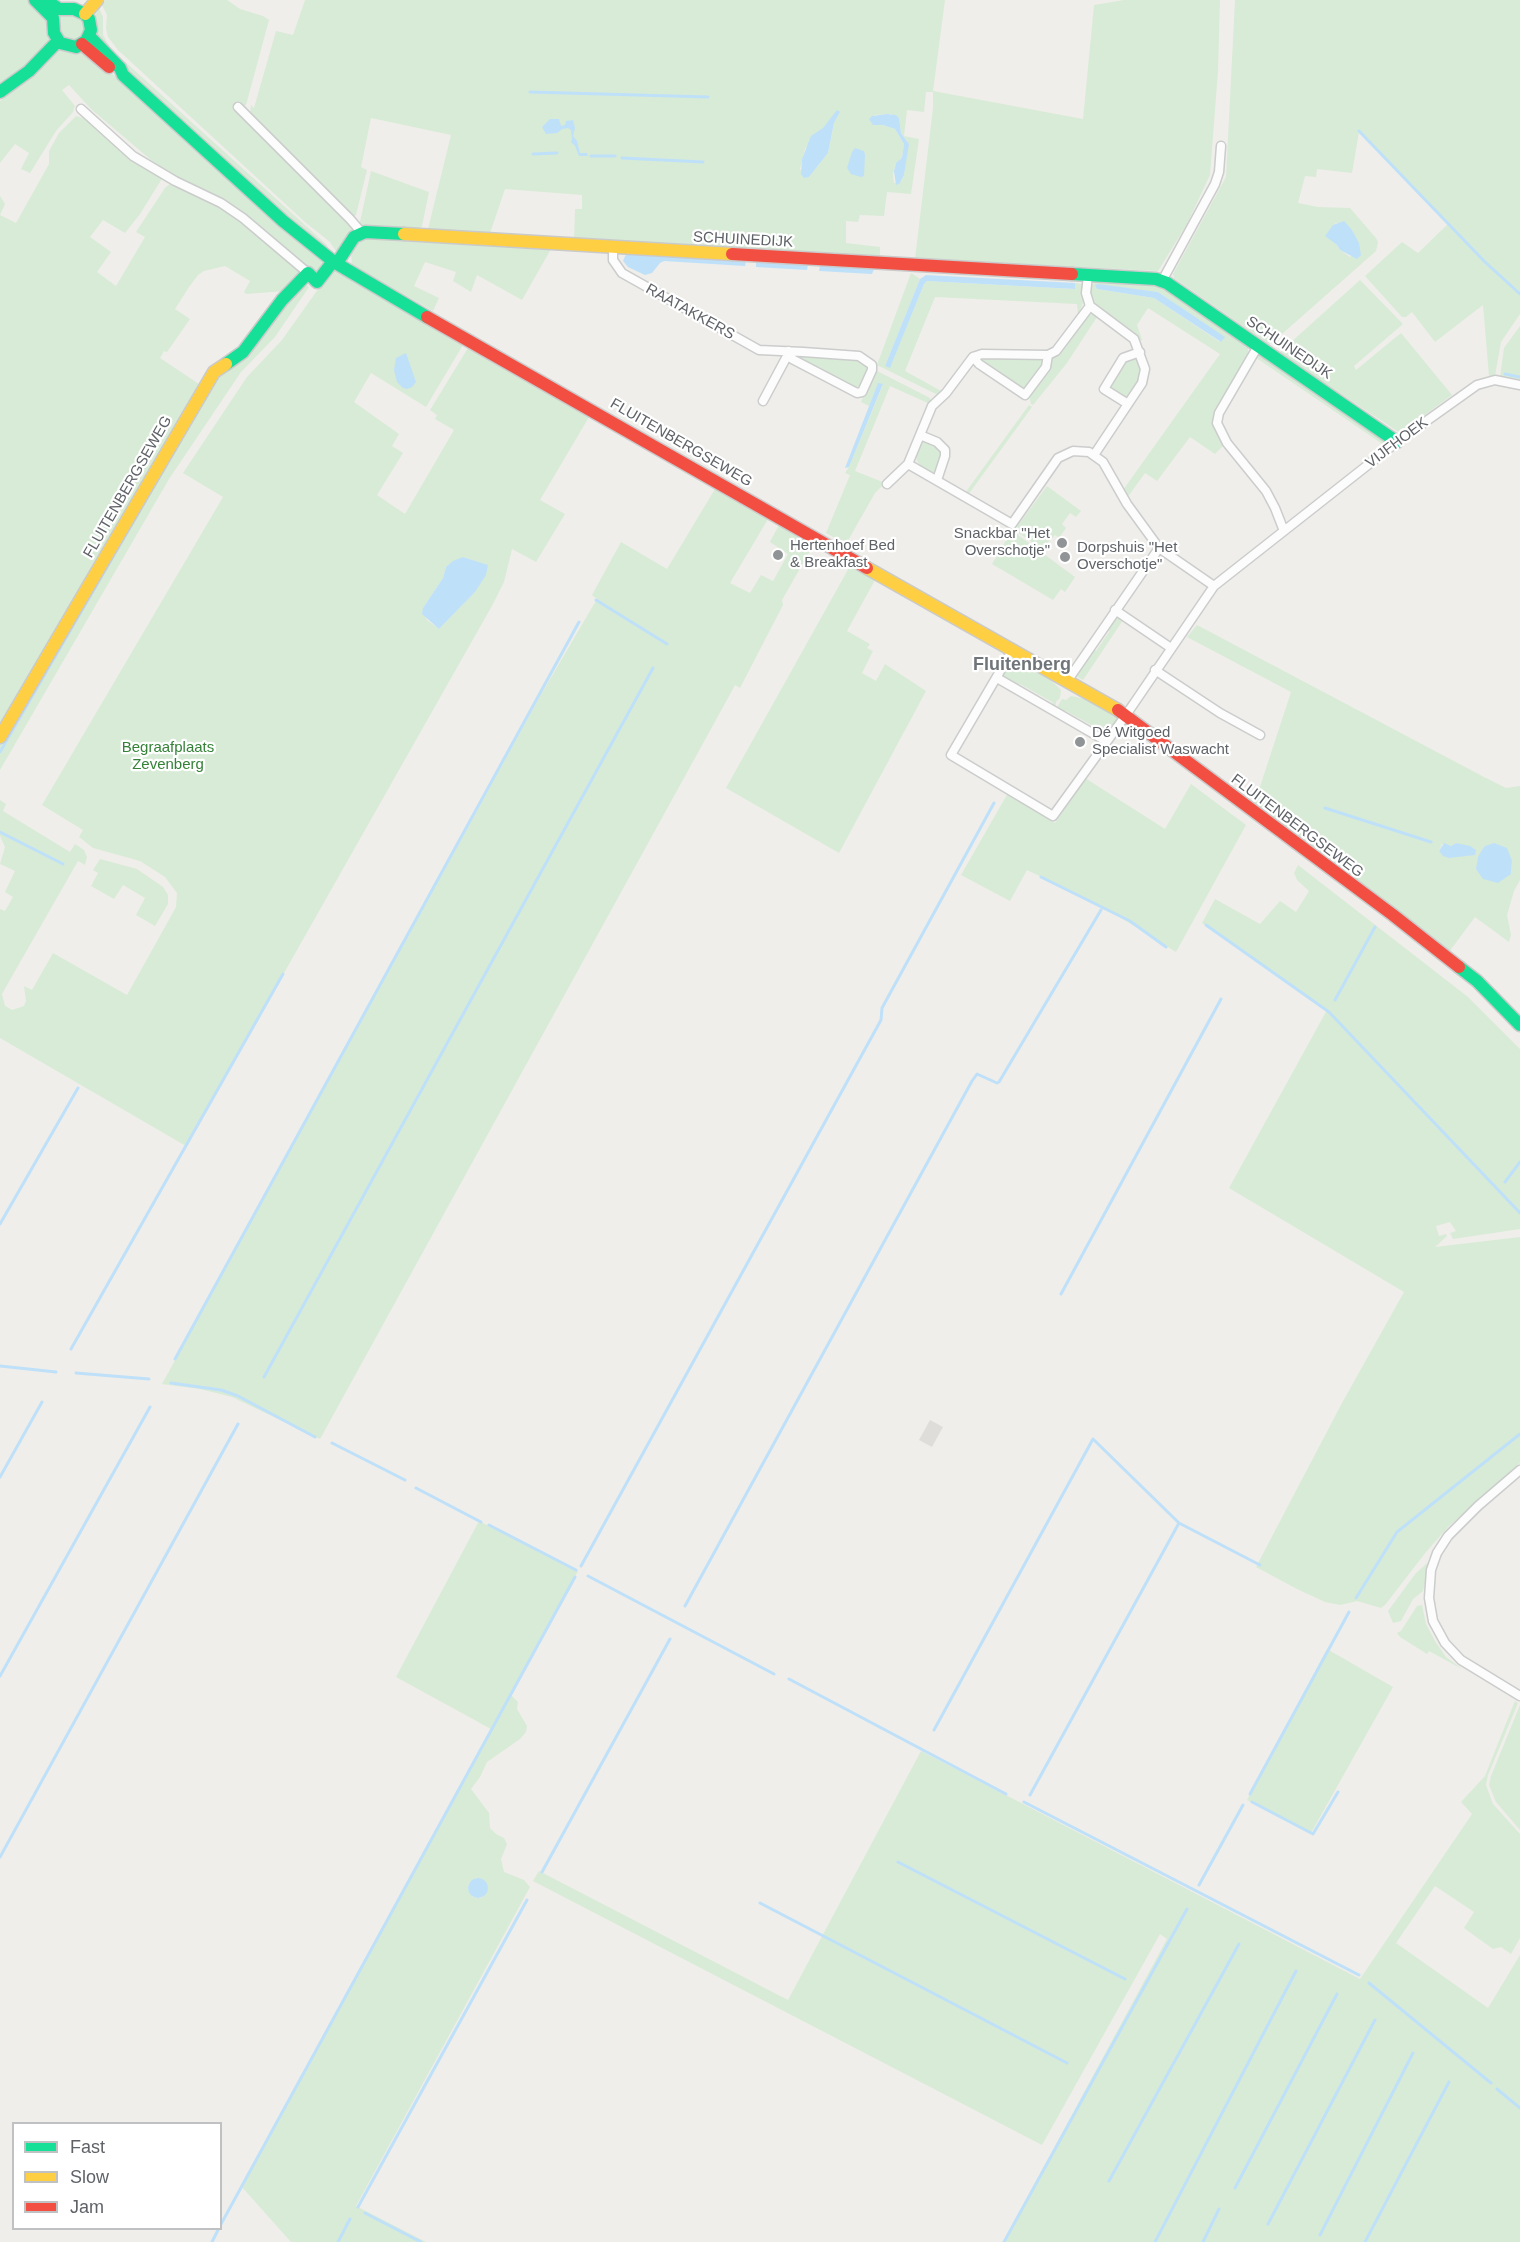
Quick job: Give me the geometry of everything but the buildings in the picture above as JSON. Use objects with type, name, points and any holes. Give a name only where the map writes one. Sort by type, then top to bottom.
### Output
[{"type":"main road","points":[[35,0],[53,18],[54,33],[58,41],[70,47],[86,40],[91,24],[85,14],[74,9],[59,9],[46,0]]},
{"type":"main road","points":[[85,14],[97,0]]},
{"type":"main road","name":"FLUITENBERGSEWEG","points":[[86,40],[115,72],[123,75],[283,221],[334,262],[1126,714],[1477,981],[1520,1025]]},
{"type":"main road","points":[[0,92],[29,71],[58,41]]},
{"type":"main road","name":"SCHUINEDIJK","points":[[362,233],[380,232],[1162,281],[1397,442]]},
{"type":"main road","points":[[308,273],[317,282],[334,262],[339,260],[354,237],[362,233]]},
{"type":"main road","name":"FLUITENBERGSEWEG","points":[[0,737],[214,372],[243,352],[282,300],[308,273]]},
{"type":"street","points":[[238,107],[362,233]]},
{"type":"street","points":[[81,109],[133,156],[175,181],[221,203],[243,218],[308,273]]},
{"type":"street","points":[[1162,281],[1215,184],[1219,171],[1221,146]]},
{"type":"street","name":"RAATAKKERS","points":[[613,247],[613,260],[616,266],[633,280],[759,350],[859,356],[872,365],[872,370],[862,392],[857,393],[792,359],[789,353]]},
{"type":"street","points":[[1088,276],[1086,293],[1090,306],[1130,335],[1140,352],[1145,369],[1144,379],[1094,455]]},
{"type":"street","points":[[887,484],[908,464],[932,406],[946,393],[973,357],[982,354],[1048,355],[1056,351],[1090,306]]},
{"type":"street","points":[[1258,346],[1219,413],[1217,423],[1227,443],[1266,491],[1284,531]]},
{"type":"street","points":[[1128,404],[1104,389],[1123,358],[1140,352]]},
{"type":"street","points":[[763,401],[789,353]]},
{"type":"street","points":[[973,357],[979,364],[1025,395],[1046,367],[1048,355]]},
{"type":"street","name":"VIJFHOEK","points":[[997,678],[951,756],[1053,816],[1214,586],[1397,442],[1485,381],[1497,380],[1520,385]]},
{"type":"street","points":[[920,435],[938,442],[945,450],[937,480]]},
{"type":"street","points":[[908,464],[1012,524],[1058,458],[1073,451],[1084,451],[1103,462],[1127,504],[1159,548],[1214,586]]},
{"type":"street","points":[[1068,680],[1159,548]]},
{"type":"street","points":[[1115,610],[1171,648]]},
{"type":"street","points":[[1013,649],[997,678],[1106,741]]},
{"type":"street","points":[[1155,670],[1220,713],[1260,735]]},
{"type":"street","points":[[1520,1470],[1478,1506],[1448,1536],[1437,1553],[1431,1570],[1429,1598],[1433,1621],[1445,1644],[1461,1660],[1520,1696]]},
{"type":"shaded area","points":[[930,1420],[943,1427],[932,1447],[919,1440]]},
{"type":"green space","points":[[0,0],[31,0],[47,17],[52,42],[0,88]]},
{"type":"green space","points":[[43,0],[83,18],[86,31],[78,42],[65,41]]},
{"type":"green space","points":[[106,0],[227,0],[240,9],[269,20],[246,105],[242,107],[352,227],[353,233],[341,249],[336,251],[330,242],[305,222],[118,50],[108,37],[107,15],[102,5]]},
{"type":"green space","points":[[305,0],[945,0],[933,91],[1083,119],[1094,5],[1124,0],[1220,0],[1218,71],[1210,175],[1187,224],[1158,271],[915,259],[933,92],[926,92],[924,112],[907,110],[904,136],[919,139],[911,194],[887,192],[884,216],[860,215],[858,222],[846,221],[846,243],[880,247],[880,255],[877,259],[574,240],[575,209],[582,209],[582,195],[505,189],[490,233],[428,229],[451,135],[371,118],[361,167],[367,170],[356,215],[352,218],[250,115],[251,105],[254,108],[276,31],[293,35]],"holes":[[[840,112],[834,123],[828,153],[809,177],[800,169],[805,149]],[[891,114],[899,118],[901,133],[908,142],[904,175],[901,182],[894,183],[895,165],[902,158],[904,144],[895,129],[876,125],[874,115]]]},
{"type":"green space","points":[[1235,0],[1520,0],[1520,314],[1501,342],[1495,376],[1489,376],[1483,305],[1435,342],[1412,312],[1402,317],[1365,276],[1402,242],[1418,253],[1449,223],[1359,132],[1352,173],[1317,169],[1316,177],[1305,176],[1298,203],[1318,207],[1350,208],[1376,238],[1378,242],[1376,251],[1269,344],[1174,278],[1173,274],[1226,177]],"holes":[[[1336,223],[1352,230],[1359,250],[1350,257],[1326,235]]]},
{"type":"green space","points":[[99,8],[103,17],[103,35],[111,49],[327,245],[329,252],[319,246],[134,78],[100,44],[95,34],[94,18]]},
{"type":"green space","points":[[60,49],[82,51],[93,57],[324,260],[318,272],[314,273],[247,217],[164,171],[91,109],[69,85],[62,90],[75,106],[73,112],[56,131],[30,173],[21,169],[29,153],[15,144],[0,163],[0,101]]},
{"type":"green space","points":[[76,116],[86,119],[163,177],[125,233],[103,220],[90,237],[111,252],[97,272],[116,286],[145,237],[136,232],[165,188],[172,182],[232,212],[300,271],[300,275],[285,291],[246,294],[244,292],[250,281],[225,266],[204,271],[189,287],[175,309],[190,319],[167,352],[164,351],[160,358],[199,384],[0,726],[0,215],[16,223],[49,164],[49,151],[59,133]]},
{"type":"green space","points":[[371,171],[429,192],[422,226],[418,232],[361,227],[360,222]]},
{"type":"green space","points":[[0,196],[5,204],[0,215]]},
{"type":"green space","points":[[361,238],[551,249],[522,300],[477,275],[471,292],[453,281],[456,272],[425,262],[414,286],[439,298],[433,311],[352,265],[351,253]]},
{"type":"green space","name":"Begraafplaats Zevenberg","points":[[337,270],[463,345],[426,407],[371,373],[354,402],[399,434],[392,446],[403,453],[377,495],[405,514],[454,430],[435,419],[437,415],[430,410],[468,348],[589,417],[540,500],[565,514],[536,562],[512,549],[504,582],[493,604],[186,1146],[0,1038],[0,909],[5,911],[13,897],[5,892],[15,871],[0,864],[5,847],[0,836],[0,800],[6,804],[3,811],[70,852],[75,844],[84,850],[87,857],[85,865],[78,861],[2,994],[5,1006],[12,1010],[24,1006],[26,1001],[24,986],[32,990],[53,953],[127,995],[176,907],[177,893],[165,877],[140,861],[93,848],[79,837],[83,830],[42,805],[223,497],[183,473],[247,377],[282,340],[331,271]],"holes":[[[463,557],[487,565],[475,592],[439,629],[427,620],[423,608],[443,578],[446,567]]]},
{"type":"green space","points":[[911,273],[920,279],[885,366],[890,367],[927,281],[1074,289],[1075,283],[1083,284],[1083,303],[1078,315],[1077,304],[935,297],[905,371],[943,392],[938,395],[877,365]]},
{"type":"green space","points":[[1098,279],[1161,284],[1248,346],[1248,353],[1216,412],[1214,422],[1223,446],[1215,454],[1190,437],[1157,481],[1145,473],[1127,498],[1123,490],[1220,354],[1148,308],[1137,325],[1142,340],[1138,341],[1094,306],[1090,288]],"holes":[[[1095,285],[1158,292],[1224,337],[1220,342],[1154,298],[1097,289]]]},
{"type":"green space","points":[[1360,280],[1403,324],[1354,366],[1356,370],[1401,333],[1452,395],[1400,433],[1279,353]]},
{"type":"green space","points":[[302,282],[309,287],[275,337],[241,372],[169,479],[0,770],[0,743],[211,380]]},
{"type":"green space","points":[[1093,314],[1097,317],[1067,363],[1033,405],[1031,404],[1029,395],[1052,358],[1086,316]]},
{"type":"green space","points":[[1520,326],[1520,381],[1500,377],[1504,348]]},
{"type":"green space","points":[[799,354],[857,358],[863,361],[868,371],[861,386],[853,388],[799,359]]},
{"type":"green space","points":[[1261,355],[1389,443],[1386,446],[1381,443],[1255,357]]},
{"type":"green space","points":[[984,358],[1042,358],[1045,362],[1027,389],[1023,390],[983,363]]},
{"type":"green space","points":[[1138,359],[1141,364],[1140,380],[1129,397],[1124,398],[1112,389],[1111,384],[1127,360]]},
{"type":"green space","points":[[877,371],[930,398],[931,401],[930,404],[890,386],[855,471],[885,483],[875,493],[846,544],[826,533],[850,475],[845,473],[883,385],[878,384],[869,406],[861,402],[873,373]]},
{"type":"green space","points":[[1029,405],[1032,407],[968,495],[965,493]]},
{"type":"green space","points":[[923,440],[937,445],[943,454],[935,474],[922,468],[917,461],[916,456]]},
{"type":"green space","points":[[1047,486],[1081,511],[1076,517],[1070,513],[1062,524],[1066,528],[1059,538],[1055,535],[1042,549],[1019,533],[1016,528]]},
{"type":"green space","points":[[715,489],[768,519],[730,583],[750,593],[761,575],[773,581],[788,554],[770,542],[779,525],[814,544],[782,600],[783,605],[740,688],[735,685],[320,1439],[232,1397],[200,1389],[162,1384],[539,698],[597,599],[592,595],[621,542],[667,569]]},
{"type":"green space","points":[[1014,527],[1018,535],[1075,577],[1065,592],[1061,589],[1053,600],[992,564]]},
{"type":"green space","points":[[850,566],[875,580],[847,631],[870,644],[867,648],[873,651],[862,673],[876,681],[885,664],[926,691],[839,853],[726,788]]},
{"type":"green space","points":[[1118,618],[1123,620],[1083,680],[1076,676],[1093,649],[1096,651],[1109,632],[1108,628],[1113,621]]},
{"type":"green space","points":[[1197,625],[1506,788],[1520,786],[1520,880],[1507,915],[1511,935],[1509,942],[1475,917],[1449,952],[1254,805],[1291,692],[1187,637]],"holes":[[[1456,843],[1475,849],[1449,858],[1439,851],[1442,844],[1451,846]],[[1485,846],[1512,861],[1511,874],[1477,862]]]},
{"type":"green space","points":[[1015,657],[1053,676],[1051,680],[1061,690],[1055,708],[1052,702],[1020,684],[1015,685],[1004,677],[1003,672]]},
{"type":"green space","points":[[1087,695],[1117,716],[1118,720],[1107,735],[1096,733],[1095,727],[1066,711],[1056,709],[1062,699],[1066,700],[1071,696],[1085,699]]},
{"type":"green space","points":[[1085,778],[1165,829],[1191,784],[1246,825],[1176,952],[1105,908],[1027,870],[1010,901],[961,875],[1008,793],[1055,823]]},
{"type":"green space","points":[[100,859],[137,869],[163,887],[168,895],[168,904],[155,926],[136,915],[145,898],[123,885],[114,899],[91,886],[98,873],[93,870]]},
{"type":"green space","points":[[1298,865],[1468,997],[1520,1049],[1520,1229],[1453,1239],[1450,1233],[1456,1231],[1450,1222],[1436,1226],[1439,1236],[1446,1234],[1447,1236],[1435,1247],[1520,1237],[1520,1463],[1448,1527],[1381,1608],[1357,1601],[1340,1605],[1325,1602],[1256,1567],[1342,1403],[1404,1292],[1229,1188],[1327,1010],[1202,923],[1215,899],[1260,924],[1280,901],[1296,912],[1309,891],[1297,880],[1294,873]]},
{"type":"green space","points":[[479,1521],[578,1571],[510,1694],[518,1702],[517,1709],[527,1726],[526,1732],[520,1739],[487,1762],[471,1789],[489,1813],[490,1828],[504,1838],[507,1844],[501,1859],[504,1872],[524,1880],[530,1887],[356,2206],[426,2242],[291,2242],[241,2186],[491,1729],[396,1677]],"holes":[[[476,1878],[485,1882],[488,1888],[483,1897],[473,1897],[468,1889],[469,1883]]]},
{"type":"green space","points":[[1432,1559],[1423,1591],[1413,1599],[1401,1621],[1393,1623],[1388,1611],[1416,1573]]},
{"type":"green space","points":[[1422,1605],[1426,1624],[1435,1641],[1446,1657],[1462,1669],[1429,1651],[1427,1654],[1397,1633],[1401,1631],[1417,1606]]},
{"type":"green space","points":[[1327,1649],[1393,1687],[1311,1833],[1247,1800]]},
{"type":"green space","points":[[1515,1701],[1518,1703],[1486,1785],[1493,1804],[1520,1834],[1520,1938],[1511,1954],[1501,1947],[1493,1949],[1464,1928],[1474,1912],[1435,1886],[1396,1943],[1488,2008],[1520,1955],[1520,2242],[1003,2242],[1167,1939],[1160,1934],[1042,2145],[533,1881],[539,1871],[788,2000],[921,1751],[1360,1979],[1472,1814],[1461,1802],[1485,1776]]},
{"type":"green space","points":[[1520,1705],[1520,1830],[1496,1802],[1489,1785]]},
{"type":"water","points":[[837,110],[840,112],[834,123],[828,153],[809,177],[804,178],[801,174],[802,159],[811,136],[823,128]]},
{"type":"water","points":[[896,115],[899,118],[901,133],[909,144],[904,175],[900,183],[896,185],[894,171],[896,163],[902,158],[904,144],[895,129],[873,125],[869,119],[872,116]]},
{"type":"water","points":[[550,119],[559,119],[561,126],[565,125],[566,121],[573,120],[575,128],[573,136],[580,153],[587,153],[588,156],[579,156],[571,142],[571,130],[568,128],[557,133],[546,134],[542,127]]},
{"type":"water","points":[[855,148],[864,151],[865,155],[864,176],[861,177],[851,174],[847,168]]},
{"type":"water","points":[[1344,221],[1359,243],[1361,255],[1357,259],[1340,250],[1325,236],[1333,225]]},
{"type":"water","points":[[626,254],[746,261],[745,266],[664,261],[652,273],[645,275],[628,267],[623,261]]},
{"type":"water","points":[[756,262],[808,265],[807,270],[756,267]]},
{"type":"water","points":[[820,266],[874,269],[872,274],[819,271]]},
{"type":"water","points":[[926,275],[1075,283],[1075,289],[927,281],[890,368],[885,366],[920,279]]},
{"type":"water","points":[[1095,285],[1158,292],[1225,337],[1221,342],[1154,298],[1097,289]]},
{"type":"water","points":[[406,353],[416,382],[407,389],[397,382],[394,370],[396,358]]},
{"type":"water","points":[[878,383],[883,384],[849,467],[845,468]]},
{"type":"water","points":[[463,557],[488,565],[486,575],[475,592],[439,629],[422,614],[423,608],[443,578],[446,567]]},
{"type":"water","points":[[1444,843],[1451,846],[1456,843],[1470,846],[1476,850],[1475,855],[1449,858],[1443,856],[1439,851]]},
{"type":"water","points":[[1494,843],[1507,848],[1512,861],[1511,874],[1498,883],[1483,879],[1476,869],[1482,850],[1485,846]]},
{"type":"water","points":[[478,1878],[485,1881],[488,1888],[485,1895],[478,1898],[471,1895],[468,1888],[471,1881]]},
{"type":"waterway","points":[[530,92],[708,97]]},
{"type":"waterway","points":[[1359,131],[1485,262],[1520,294]]},
{"type":"waterway","points":[[533,154],[557,153]]},
{"type":"waterway","points":[[591,156],[615,156]]},
{"type":"waterway","points":[[622,158],[703,162]]},
{"type":"waterway","points":[[1505,374],[1519,377]]},
{"type":"waterway","points":[[0,752],[176,448]]},
{"type":"waterway","points":[[596,600],[667,644]]},
{"type":"waterway","points":[[175,1359],[579,622]]},
{"type":"waterway","points":[[264,1377],[653,668]]},
{"type":"waterway","points":[[581,1566],[881,1020],[882,1008],[994,803]]},
{"type":"waterway","points":[[1325,808],[1431,842]]},
{"type":"waterway","points":[[0,832],[63,864]]},
{"type":"waterway","points":[[1041,877],[1130,921],[1166,947]]},
{"type":"waterway","points":[[685,1606],[972,1081],[977,1074],[999,1082],[1101,910]]},
{"type":"waterway","points":[[1206,925],[1329,1012],[1520,1213]]},
{"type":"waterway","points":[[1335,1000],[1375,927]]},
{"type":"waterway","points":[[71,1349],[283,974]]},
{"type":"waterway","points":[[1061,1294],[1221,999]]},
{"type":"waterway","points":[[0,1224],[78,1088]]},
{"type":"waterway","points":[[1505,1182],[1520,1162]]},
{"type":"waterway","points":[[0,1366],[56,1372]]},
{"type":"waterway","points":[[76,1373],[149,1379]]},
{"type":"waterway","points":[[171,1383],[221,1390],[238,1396],[315,1437]]},
{"type":"waterway","points":[[0,1477],[42,1402]]},
{"type":"waterway","points":[[0,1676],[150,1407]]},
{"type":"waterway","points":[[0,1857],[238,1424]]},
{"type":"waterway","points":[[1356,1598],[1397,1532],[1520,1434]]},
{"type":"waterway","points":[[934,1730],[1093,1439],[1179,1523],[1260,1565]]},
{"type":"waterway","points":[[332,1443],[405,1480]]},
{"type":"waterway","points":[[416,1488],[481,1522]]},
{"type":"waterway","points":[[1030,1795],[1179,1523]]},
{"type":"waterway","points":[[489,1525],[576,1570]]},
{"type":"waterway","points":[[588,1576],[774,1674]]},
{"type":"waterway","points":[[222,2222],[575,1577]]},
{"type":"waterway","points":[[1250,1794],[1349,1612]]},
{"type":"waterway","points":[[542,1872],[670,1639]]},
{"type":"waterway","points":[[789,1679],[1006,1794]]},
{"type":"waterway","points":[[1252,1802],[1313,1834],[1338,1792]]},
{"type":"waterway","points":[[1024,1802],[1359,1975]]},
{"type":"waterway","points":[[1199,1885],[1243,1805]]},
{"type":"waterway","points":[[898,1862],[1125,1979]]},
{"type":"waterway","points":[[358,2207],[527,1900]]},
{"type":"waterway","points":[[760,1903],[1067,2063]]},
{"type":"waterway","points":[[1004,2242],[1187,1909]]},
{"type":"waterway","points":[[1109,2181],[1239,1944]]},
{"type":"waterway","points":[[1155,2242],[1296,1971]]},
{"type":"waterway","points":[[1369,1983],[1491,2083]]},
{"type":"waterway","points":[[1235,2188],[1337,1994]]},
{"type":"waterway","points":[[1268,2224],[1375,2020]]},
{"type":"waterway","points":[[1320,2235],[1413,2053]]},
{"type":"waterway","points":[[1365,2242],[1449,2082]]},
{"type":"waterway","points":[[1497,2089],[1520,2108]]},
{"type":"waterway","points":[[1203,2242],[1219,2209]]},
{"type":"waterway","points":[[365,2213],[421,2242]]},
{"type":"waterway","points":[[338,2242],[350,2219]]},
{"type":"waterway","points":[[212,2242],[218,2230]]},
{"type":"traffic: fast","points":[[35,0],[53,18],[54,33],[60,43],[76,47],[86,41],[91,30],[89,19],[85,14],[74,9],[59,9],[46,0]]},
{"type":"traffic: fast","points":[[89,36],[120,68],[123,75],[283,221],[334,262],[427,317]]},
{"type":"traffic: fast","points":[[0,92],[29,71],[58,41]]},
{"type":"traffic: fast","points":[[226,364],[243,352],[282,300],[308,273],[317,282],[331,264],[339,260],[354,237],[365,232],[404,234]]},
{"type":"traffic: fast","points":[[1072,274],[1156,279],[1167,283],[1397,442]]},
{"type":"traffic: fast","points":[[1459,967],[1477,981],[1520,1025]]},
{"type":"traffic: slow","points":[[85,14],[97,0]]},
{"type":"traffic: slow","points":[[404,234],[732,254]]},
{"type":"traffic: slow","points":[[0,737],[214,372],[226,364]]},
{"type":"traffic: slow","points":[[867,568],[1118,710]]},
{"type":"traffic: jam","points":[[82,44],[109,67]]},
{"type":"traffic: jam","points":[[732,254],[1072,274]]},
{"type":"traffic: jam","points":[[427,317],[867,568]]},
{"type":"traffic: jam","points":[[1118,710],[1393,915],[1459,967]]},
{"type":"place","name":"Snackbar \"Het Overschotje\"","points":[[1062,543]]},
{"type":"place","name":"Hertenhoef Bed & Breakfast","points":[[778,555]]},
{"type":"place","name":"Dorpshuis \"Het Overschotje\"","points":[[1065,557]]},
{"type":"place","name":"Dé Witgoed Specialist Waswacht","points":[[1080,742]]},
{"type":"district","name":"Fluitenberg","points":[[1022,665]]}]
